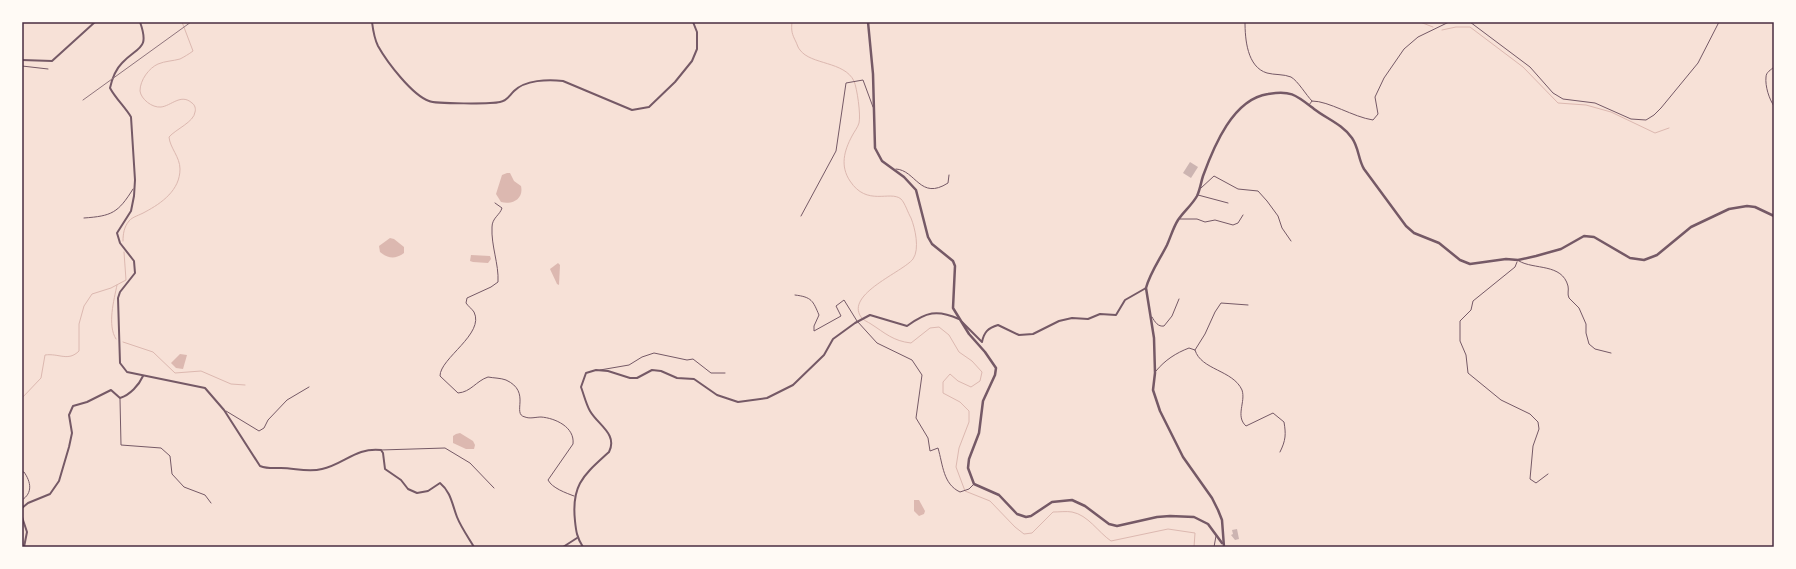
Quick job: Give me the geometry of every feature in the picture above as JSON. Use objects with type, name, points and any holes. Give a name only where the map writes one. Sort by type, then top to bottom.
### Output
[{"type":"street","points":[[22,60],[52,61],[95,22]]},
{"type":"street","points":[[140,22],[144,34],[144,43],[137,51],[122,63],[113,77],[110,88],[115,97],[127,109],[132,117],[135,187],[131,211],[118,233],[120,243],[134,261],[135,273],[120,292],[118,298],[120,363],[123,368],[127,372],[143,376],[205,388],[224,410],[260,466],[268,469],[322,469],[357,453],[372,449],[380,450],[383,453],[385,469],[401,480],[408,489],[417,493],[428,491],[440,483],[445,487],[457,518],[474,547]]},
{"type":"street","points":[[372,22],[373,32],[378,45],[409,88],[430,102],[490,104],[501,102],[509,98],[514,91],[525,83],[556,80],[563,81],[632,110],[648,107],[675,82],[692,61],[697,49],[696,32],[693,22]]},
{"type":"street","points":[[868,22],[873,74],[874,136],[878,155],[904,177],[916,190],[928,237],[932,244],[953,261],[955,266],[953,308],[969,334],[992,362],[996,370],[983,401],[979,433],[969,459],[968,468],[974,484],[999,495],[1017,514],[1026,517],[1031,516],[1052,502],[1072,500],[1086,506],[1112,526],[1122,526],[1157,517],[1184,516],[1203,521],[1208,524],[1224,547]]},
{"type":"street","points":[[1222,543],[1222,520],[1218,510],[1208,492],[1183,457],[1160,411],[1153,390],[1154,338],[1146,288],[1148,281],[1179,219],[1197,195],[1209,162],[1228,124],[1237,110],[1245,102],[1262,94],[1285,92],[1299,96],[1309,105],[1344,128],[1356,146],[1360,162],[1364,169],[1404,224],[1414,232],[1439,243],[1465,262],[1476,264],[1499,259],[1518,260],[1561,249],[1579,238],[1587,236],[1594,237],[1630,258],[1644,260],[1657,255],[1691,227],[1729,209],[1747,206],[1755,207],[1774,216]]},
{"type":"street","points":[[583,547],[577,538],[574,496],[581,479],[610,452],[612,447],[612,442],[606,429],[591,413],[581,387],[586,373],[596,370],[608,371],[630,378],[637,378],[652,370],[660,371],[677,378],[694,379],[717,395],[738,402],[767,398],[792,385],[824,355],[833,339],[857,321],[870,315],[907,326],[918,318],[934,312],[959,318],[982,342],[984,334],[990,327],[998,325],[1019,335],[1033,334],[1059,321],[1072,318],[1088,319],[1100,314],[1116,315],[1125,300],[1146,288]]},
{"type":"street","points":[[22,508],[28,503],[50,494],[58,481],[69,448],[72,433],[69,415],[73,406],[87,402],[111,390],[120,398],[131,391],[143,376]]},
{"type":"street","points":[[22,517],[27,532],[24,547]]},
{"type":"street","points":[[563,547],[577,538]]},
{"type":"lane","points":[[1245,22],[1245,37],[1249,54],[1255,65],[1265,72],[1293,79],[1312,101],[1323,103],[1355,116],[1373,120],[1378,114],[1375,97],[1384,78],[1404,49],[1418,37],[1449,22]]},
{"type":"lane","points":[[1470,22],[1530,67],[1553,93],[1563,99],[1595,104],[1631,119],[1646,120],[1661,108],[1698,62],[1718,22]]},
{"type":"lane","points":[[22,66],[48,69]]},
{"type":"lane","points":[[1774,67],[1768,72],[1766,77],[1769,98],[1774,106]]},
{"type":"lane","points":[[802,216],[836,151],[846,83],[863,80],[874,110]]},
{"type":"lane","points":[[1309,105],[1312,101]]},
{"type":"lane","points":[[893,169],[900,170],[922,186],[932,189],[941,188],[948,183],[949,175]]},
{"type":"lane","points":[[1199,190],[1214,176],[1238,189],[1251,189],[1258,191],[1278,216],[1282,228],[1291,241]]},
{"type":"lane","points":[[84,218],[101,217],[114,213],[135,187]]},
{"type":"lane","points":[[1197,195],[1228,203]]},
{"type":"lane","points":[[495,203],[502,208],[495,217],[492,226],[498,282],[491,287],[467,298],[466,303],[474,313],[476,320],[463,344],[441,368],[440,376],[458,392],[464,392],[470,389],[488,377],[505,379],[518,388],[521,395],[519,412],[521,415],[524,417],[547,418],[567,427],[574,438],[573,444],[548,480],[561,490],[574,496]]},
{"type":"lane","points":[[1179,219],[1197,219],[1205,222],[1215,220],[1233,224],[1238,223],[1243,215]]},
{"type":"lane","points":[[1548,474],[1536,483],[1530,479],[1533,446],[1539,430],[1538,422],[1530,414],[1500,400],[1468,373],[1466,355],[1460,341],[1460,321],[1471,310],[1473,301],[1515,267],[1518,260],[1524,264],[1552,269],[1561,274],[1568,286],[1569,298],[1579,308],[1584,319],[1589,344],[1595,349],[1611,354]]},
{"type":"lane","points":[[795,295],[806,296],[814,302],[820,315],[814,326],[814,331],[841,316],[836,306],[844,300],[857,321],[876,343],[912,360],[922,375],[916,418],[928,438],[930,450],[938,448],[947,482],[953,489],[960,492],[967,490],[974,484]]},
{"type":"lane","points":[[1150,315],[1156,323],[1164,326],[1172,316],[1179,299]]},
{"type":"lane","points":[[1195,350],[1221,303],[1248,305]]},
{"type":"lane","points":[[1154,373],[1167,359],[1187,348],[1195,350]]},
{"type":"lane","points":[[1195,350],[1198,358],[1237,383],[1242,391],[1242,423],[1246,426],[1273,413],[1284,422],[1285,441],[1280,452]]},
{"type":"lane","points":[[596,370],[629,365],[642,356],[654,352],[687,360],[693,359],[711,373],[725,374]]},
{"type":"lane","points":[[224,410],[259,431],[264,428],[268,420],[287,400],[309,387]]},
{"type":"lane","points":[[120,398],[121,445],[162,448],[170,456],[172,474],[184,487],[205,495],[210,503]]},
{"type":"lane","points":[[380,450],[445,448],[470,463],[494,488]]},
{"type":"lane","points":[[22,500],[27,497],[31,489],[29,478],[23,472]]},
{"type":"lane","points":[[1214,547],[1217,535]]},
{"type":"shaded area","points":[[510,173],[514,181],[521,186],[521,194],[519,198],[513,202],[505,203],[501,202],[496,194],[502,175]]},
{"type":"shaded area","points":[[390,238],[394,239],[404,247],[404,253],[397,257],[391,257],[385,256],[380,252],[379,246]]},
{"type":"shaded area","points":[[471,255],[490,256],[491,259],[488,263],[473,262],[470,261]]},
{"type":"shaded area","points":[[558,263],[560,265],[559,285],[557,284],[550,269]]},
{"type":"shaded area","points":[[180,354],[187,355],[183,369],[176,368],[171,363]]},
{"type":"shaded area","points":[[460,433],[473,441],[475,445],[474,449],[466,449],[453,443],[453,436]]},
{"type":"shaded area","points":[[914,500],[919,500],[925,511],[924,514],[919,516],[914,511]]},
{"type":"building","points":[[1190,162],[1198,167],[1191,178],[1183,173]]},
{"type":"building","points":[[1237,529],[1239,539],[1235,540],[1231,535],[1233,534],[1232,530]]},
{"type":"waterway","points":[[123,241],[124,231],[129,221],[164,200],[177,183],[179,177],[180,165],[169,137],[192,119],[194,116],[195,106],[188,100],[184,99],[161,107],[154,106],[142,97],[140,87],[148,71],[155,66],[163,62],[180,59],[193,51],[182,22]]},
{"type":"waterway","points":[[792,22],[793,35],[798,47],[805,55],[843,70],[854,81],[858,102],[859,119],[858,125],[847,147],[844,158],[845,170],[850,181],[864,194],[871,196],[891,196],[901,199],[914,227],[916,250],[913,259],[868,292],[861,300],[858,308],[861,317],[890,336],[911,343],[930,328],[939,327],[949,335],[959,352],[972,361],[982,372],[980,381],[971,387],[958,381],[950,374],[943,382],[943,393],[960,402],[969,411],[969,422],[959,448],[956,467],[965,491],[990,501],[1015,527],[1024,534],[1032,533],[1053,512],[1070,512],[1078,514],[1088,520],[1111,541],[1168,529],[1195,533],[1194,547]]},
{"type":"waterway","points":[[1420,22],[1433,27]]},
{"type":"waterway","points":[[1442,30],[1456,27],[1470,27],[1523,67],[1558,103],[1586,105],[1611,112],[1655,133],[1669,128]]},
{"type":"waterway","points":[[22,398],[41,378],[45,355],[67,357],[79,351],[79,324],[84,306],[92,294],[111,288],[126,280],[124,252]]},
{"type":"waterway","points":[[116,339],[113,333],[112,320],[117,285]]},
{"type":"waterway","points":[[123,342],[153,352],[175,373],[201,371],[231,384],[245,385]]},
{"type":"railway","points":[[83,100],[191,22]]}]
